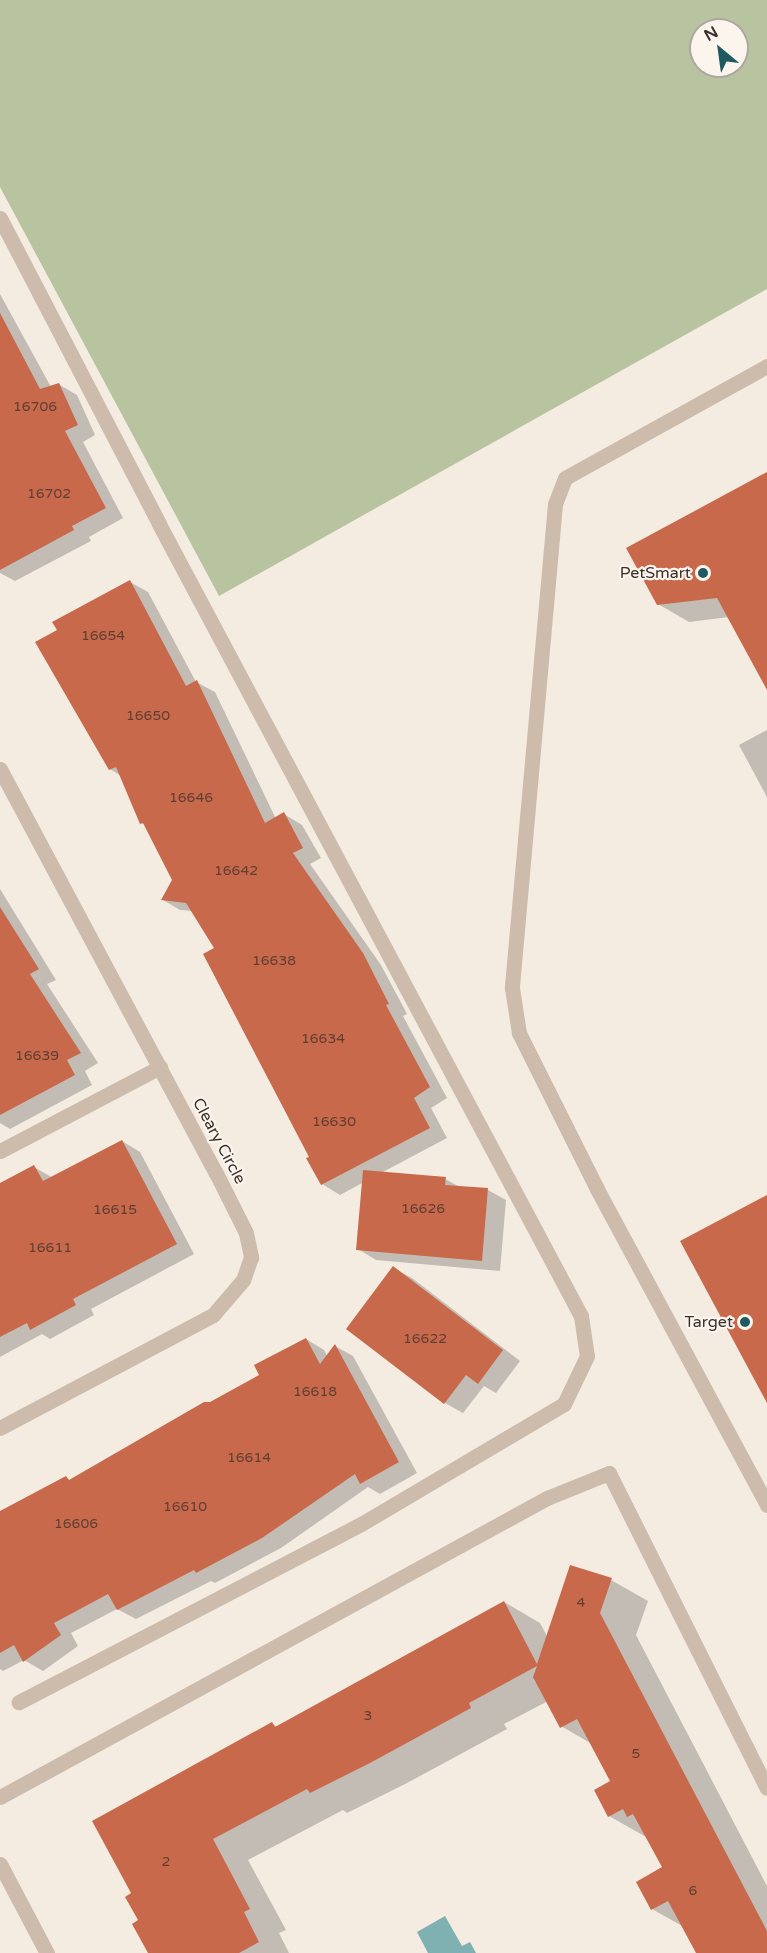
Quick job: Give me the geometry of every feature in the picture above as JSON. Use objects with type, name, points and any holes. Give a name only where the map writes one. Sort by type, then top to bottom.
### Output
[{"type":"street","points":[[0,218],[164,534],[581,1316],[587,1356],[564,1404],[361,1524],[19,1702]]},
{"type":"street","points":[[767,366],[565,478],[555,504],[512,988],[519,1033],[597,1189],[767,1504]]},
{"type":"street","name":"Cleary Circle","points":[[0,770],[160,1067],[246,1233],[251,1257],[243,1280],[213,1314],[0,1428]]},
{"type":"street","points":[[0,1151],[160,1067]]},
{"type":"street","points":[[0,1797],[547,1498],[609,1473],[767,1788]]},
{"type":"street","points":[[0,1864],[47,1953]]},
{"type":"green space","points":[[0,0],[767,0],[767,289],[219,596],[0,187]]},
{"type":"water","points":[[445,1916],[462,1946],[470,1942],[476,1953],[428,1953],[417,1932]]},
{"type":"building","points":[[0,313],[40,389],[59,383],[78,425],[65,431],[106,508],[72,526],[74,530],[0,570]]},
{"type":"building","name":"PetSmart","points":[[767,472],[767,690],[717,598],[657,605],[626,548]]},
{"type":"building","points":[[130,580],[186,686],[197,680],[265,823],[284,812],[303,848],[293,853],[363,953],[389,1004],[386,1005],[430,1087],[414,1098],[430,1128],[321,1185],[306,1158],[309,1157],[203,954],[214,948],[186,903],[161,900],[172,880],[143,823],[140,824],[116,767],[109,770],[35,642],[57,630],[52,622]]},
{"type":"building","points":[[0,907],[39,969],[30,974],[81,1053],[67,1060],[75,1075],[0,1115]]},
{"type":"building","points":[[122,1140],[177,1244],[73,1299],[76,1305],[30,1330],[27,1323],[0,1337],[0,1183],[34,1165],[43,1181]]},
{"type":"building","points":[[363,1170],[446,1177],[445,1185],[488,1188],[482,1261],[356,1250]]},
{"type":"building","name":"Target","points":[[767,1195],[767,1403],[680,1241]]},
{"type":"building","points":[[393,1266],[503,1350],[478,1384],[466,1375],[444,1404],[346,1329]]},
{"type":"building","points":[[306,1338],[320,1364],[335,1344],[399,1462],[360,1484],[355,1474],[262,1538],[196,1573],[194,1570],[117,1610],[108,1594],[54,1623],[61,1635],[23,1662],[14,1645],[0,1653],[0,1511],[66,1476],[69,1480],[204,1402],[210,1402],[259,1375],[254,1365]]},
{"type":"building","points":[[570,1565],[612,1578],[600,1613],[767,1931],[767,1953],[696,1953],[668,1901],[651,1910],[636,1882],[662,1867],[633,1814],[627,1817],[623,1809],[608,1817],[594,1790],[610,1781],[577,1719],[560,1728],[533,1677],[537,1666],[469,1703],[471,1708],[370,1763],[310,1793],[307,1789],[213,1839],[250,1909],[244,1912],[259,1942],[239,1953],[148,1953],[132,1924],[138,1920],[125,1897],[131,1893],[92,1821],[272,1722],[275,1727],[504,1601],[537,1664]]},
{"type":"place","name":"PetSmart","points":[[703,573]]},
{"type":"place","name":"Target","points":[[745,1322]]}]
